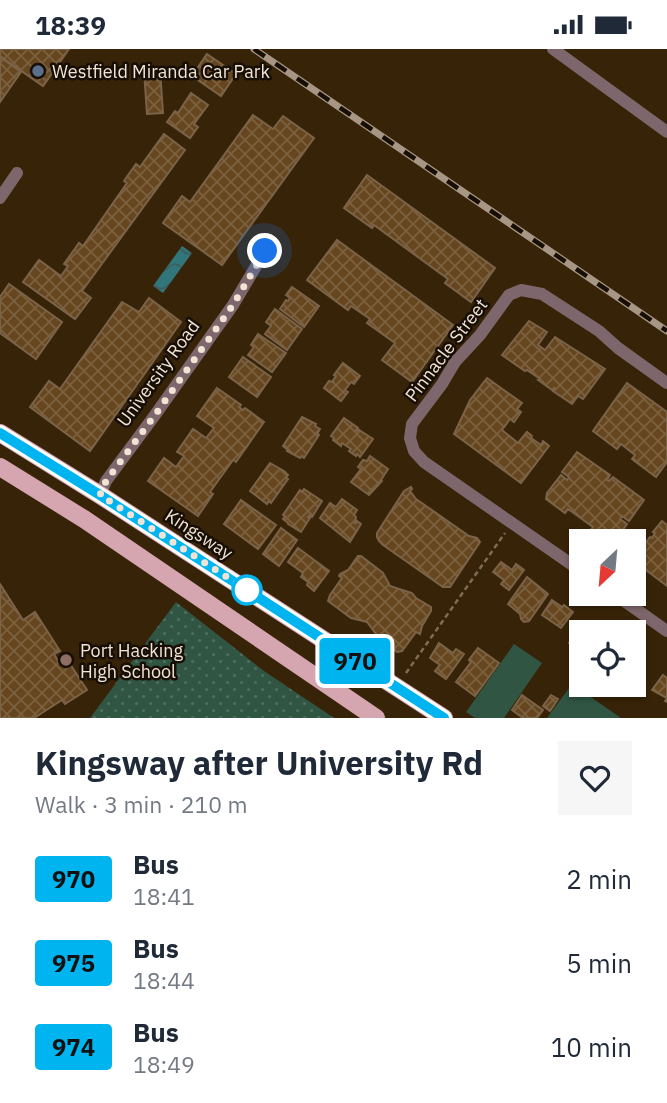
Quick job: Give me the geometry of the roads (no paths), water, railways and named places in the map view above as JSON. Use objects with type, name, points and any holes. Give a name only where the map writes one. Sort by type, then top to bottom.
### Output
[{"type":"main road","name":"Kingsway","points":[[0,433],[444,718]]},
{"type":"main road","points":[[0,467],[84,519],[376,718]]},
{"type":"main road","name":"University Road","points":[[84,519],[100,495]]},
{"type":"street","points":[[553,49],[667,132]]},
{"type":"street","points":[[0,198],[17,173]]},
{"type":"street","name":"University Road","points":[[100,495],[106,481],[233,305],[265,251]]},
{"type":"street","name":"Pinnacle Street","points":[[569,563],[424,462],[414,451],[410,438],[412,424],[455,362],[480,335],[509,295],[520,290],[542,294],[599,331],[667,383]]},
{"type":"street","points":[[631,606],[667,631]]},
{"type":"water","points":[[182,246],[192,253],[163,293],[153,286]]},
{"type":"railway","points":[[254,49],[667,331]]},
{"type":"place","name":"Westfield Miranda Car Park","points":[[38,71]]},
{"type":"place","name":"Port Hacking High School","points":[[66,660]]}]
